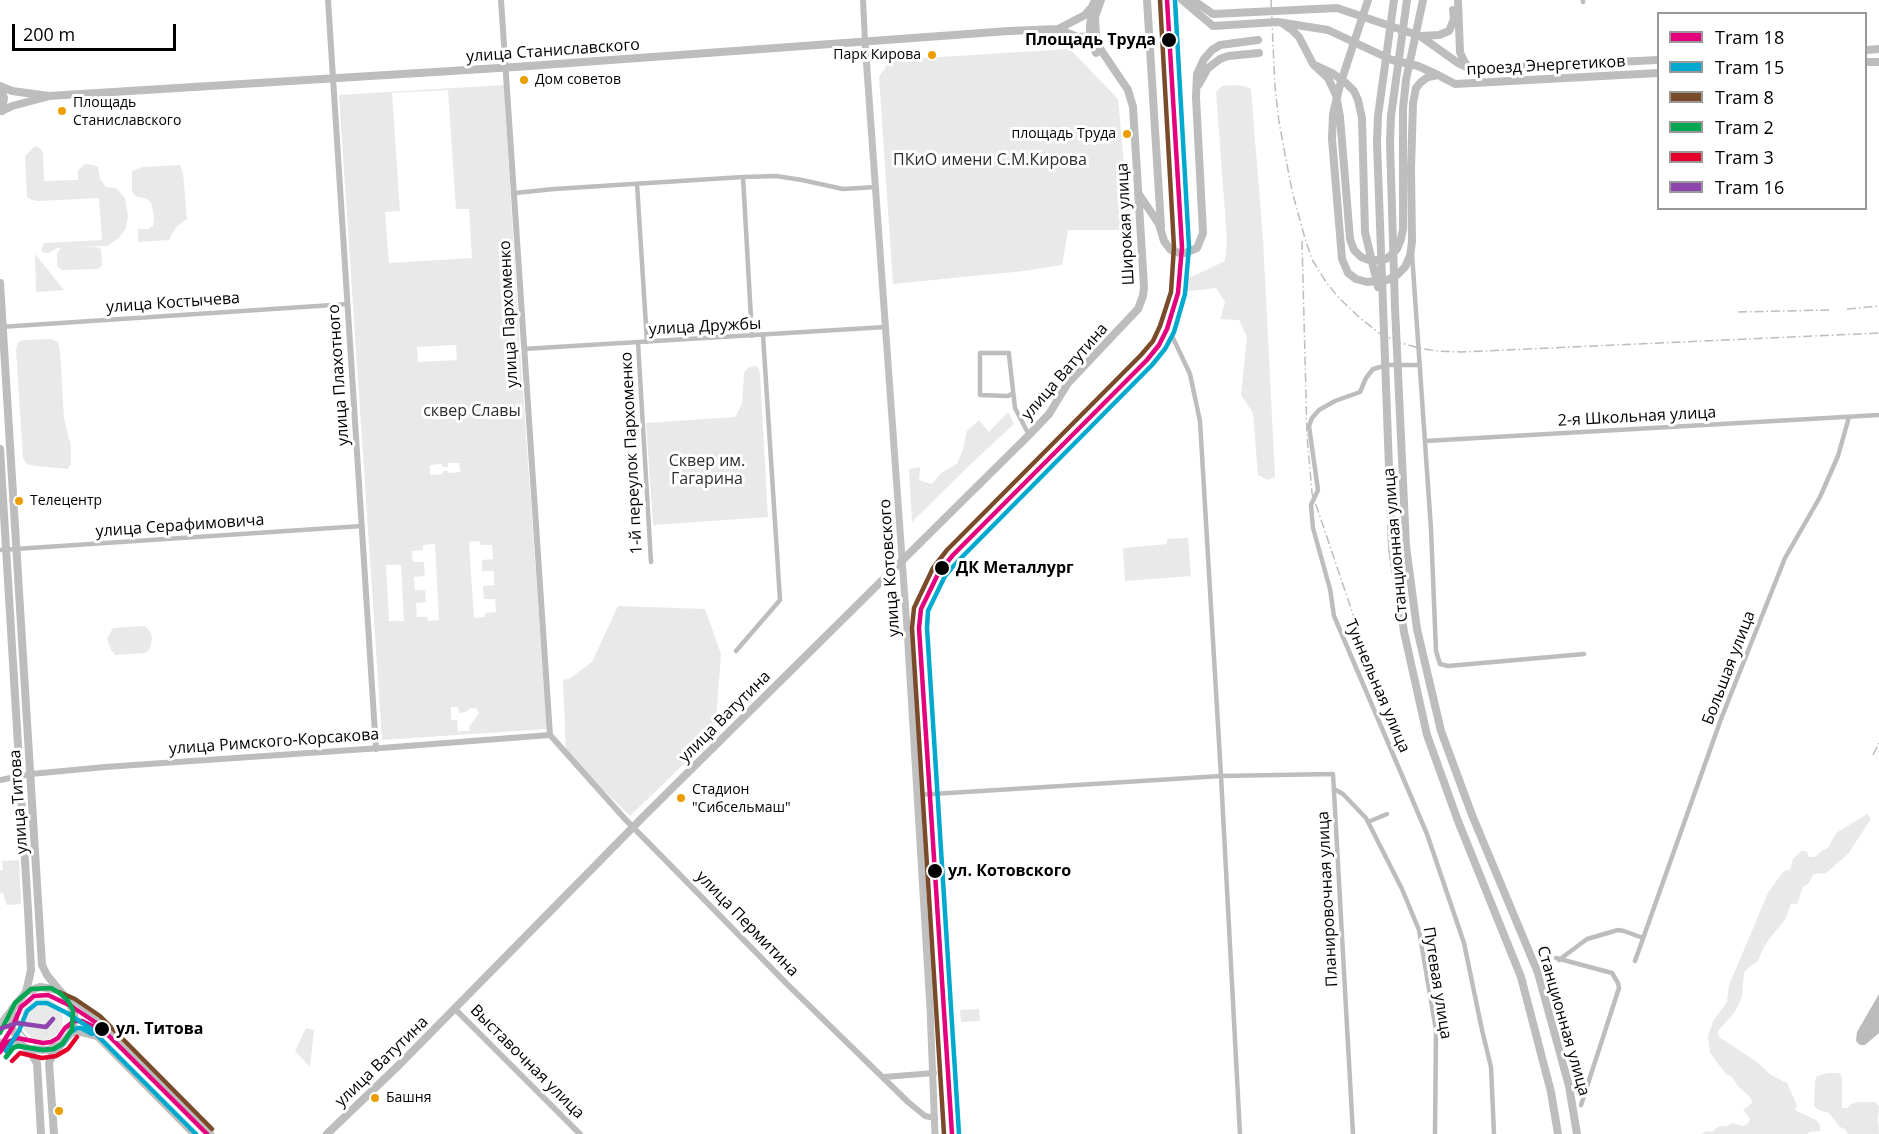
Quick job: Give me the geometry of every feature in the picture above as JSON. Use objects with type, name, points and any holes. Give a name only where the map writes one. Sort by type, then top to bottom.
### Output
[{"type":"main road","points":[[1093,36],[1095,17],[1101,0]]},
{"type":"main road","points":[[1147,0],[1162,230],[1164,241],[1174,252],[1190,253],[1202,240],[1196,97],[1199,68],[1212,50],[1221,45],[1258,40]]},
{"type":"main road","name":"проезд Энергетиков","points":[[1182,0],[1213,26],[1282,23],[1328,30],[1392,60],[1418,66],[1455,84],[1657,73]]},
{"type":"main road","points":[[1193,0],[1213,14],[1339,4]]},
{"type":"main road","points":[[1368,0],[1340,85],[1333,114],[1332,138],[1342,259],[1348,273],[1356,279],[1367,282],[1387,280],[1397,275],[1405,267],[1410,256],[1413,103],[1416,88],[1421,82],[1428,77],[1438,75]]},
{"type":"main road","name":"Станционная улица","points":[[1394,0],[1377,128],[1392,549],[1404,632],[1428,735],[1458,821],[1521,977],[1551,1092],[1558,1134]]},
{"type":"main road","name":"Станционная улица","points":[[1407,0],[1391,116],[1390,142],[1406,546],[1417,629],[1445,742],[1472,815],[1538,973],[1569,1086],[1577,1134]]},
{"type":"main road","points":[[1282,23],[1299,37],[1312,64],[1328,78],[1336,95],[1340,117],[1350,239],[1354,250],[1361,257],[1369,260],[1386,259],[1397,249],[1403,229],[1404,100],[1408,68],[1423,0]]},
{"type":"main road","points":[[1420,36],[1439,35],[1449,31],[1454,20],[1453,0]]},
{"type":"main road","points":[[1458,0],[1460,52],[1469,68]]},
{"type":"main road","points":[[1093,4],[1090,17],[1093,36]]},
{"type":"main road","points":[[1058,29],[1085,15],[1093,4]]},
{"type":"main road","name":"проезд Энергетиков","points":[[1339,4],[1420,36],[1469,68],[1513,68],[1657,60]]},
{"type":"main road","name":"улица Станиславского","points":[[49,96],[507,68],[1058,29]]},
{"type":"main road","points":[[1058,29],[1077,37],[1093,36]]},
{"type":"main road","name":"Широкая улица","points":[[1093,36],[1096,53],[1111,66],[1128,90],[1131,99],[1144,287],[1141,302],[1134,313]]},
{"type":"main road","name":"улица Котовского","points":[[865,42],[903,560],[934,1073],[935,1134]]},
{"type":"main road","points":[[1196,97],[1204,74],[1215,62],[1228,56],[1259,53]]},
{"type":"main road","points":[[1312,64],[1346,82],[1354,91],[1362,118],[1365,232],[1383,309]]},
{"type":"main road","points":[[0,86],[12,91],[49,96]]},
{"type":"main road","points":[[0,86],[4,98],[1,113]]},
{"type":"main road","points":[[1,113],[12,105],[49,96]]},
{"type":"main road","points":[[1137,188],[1162,230]]},
{"type":"main road","name":"улица Титова","points":[[0,284],[42,965],[61,992]]},
{"type":"main road","name":"улица Ватутина","points":[[327,1134],[1029,435],[1049,414],[1068,383],[1134,313]]},
{"type":"main road","name":"улица Титова","points":[[0,450],[3,549],[21,776],[30,970],[26,992]]},
{"type":"main road","points":[[0,1024],[26,992],[40,987],[61,992],[74,1014],[70,1034],[53,1054],[49,1063],[54,1134]]},
{"type":"main road","points":[[12,1009],[12,1028],[37,1063],[41,1134]]},
{"type":"main road","points":[[0,1042],[48,1050],[60,1045]]},
{"type":"street","name":"улица Плахотного","points":[[328,0],[376,748]]},
{"type":"street","name":"улица Пархоменко","points":[[501,0],[550,735]]},
{"type":"street","name":"улица Котовского","points":[[863,0],[865,42]]},
{"type":"street","points":[[515,193],[776,176],[843,189],[876,187]]},
{"type":"street","points":[[743,177],[752,336]]},
{"type":"street","name":"1-й переулок Пархоменко","points":[[637,184],[647,342]]},
{"type":"street","name":"Станционная улица","points":[[1412,242],[1436,651],[1440,664],[1448,666],[1584,654]]},
{"type":"street","name":"улица Костычева","points":[[2,327],[348,304]]},
{"type":"street","name":"улица Дружбы","points":[[524,349],[887,327]]},
{"type":"street","points":[[736,651],[780,600],[763,335]]},
{"type":"street","points":[[1173,338],[1190,374],[1200,421],[1240,1134]]},
{"type":"street","name":"1-й переулок Пархоменко","points":[[638,342],[651,562]]},
{"type":"street","points":[[1013,393],[1007,396],[980,395],[980,353],[1009,353],[1015,408],[1029,435]]},
{"type":"street","name":"Туннельная улица","points":[[1420,365],[1388,365],[1374,369],[1365,378],[1360,392],[1335,401],[1319,410],[1311,418],[1309,426],[1318,490],[1311,505],[1313,528],[1330,589],[1334,616],[1427,834],[1464,943],[1491,1067],[1494,1134]]},
{"type":"street","points":[[1850,417],[1879,415]]},
{"type":"street","name":"2-я Школьная улица","points":[[1425,441],[1850,417]]},
{"type":"street","name":"Большая улица","points":[[1635,961],[1721,719],[1785,558],[1820,497],[1838,456],[1850,417]]},
{"type":"street","name":"улица Серафимовича","points":[[3,549],[362,526]]},
{"type":"street","name":"улица Римского-Корсакова","points":[[0,780],[31,774],[179,761],[550,735]]},
{"type":"street","name":"улица Пермитина","points":[[550,735],[634,827],[787,984],[908,1102],[925,1116],[935,1118]]},
{"type":"street","name":"Планировочная улица","points":[[917,795],[1221,776],[1333,774],[1353,1134]]},
{"type":"street","name":"Путевая улица","points":[[1334,789],[1343,794],[1368,822],[1402,889],[1419,930],[1436,1030],[1435,1134]]},
{"type":"street","points":[[1368,822],[1387,814]]},
{"type":"street","points":[[1581,1105],[1619,988],[1612,973],[1557,959],[1587,939],[1618,930],[1643,938]]},
{"type":"street","points":[[61,992],[84,1008],[211,1134]]},
{"type":"street","name":"Выставочная улица","points":[[455,1009],[580,1134]]},
{"type":"street","points":[[70,1034],[81,1033],[97,1037],[193,1134]]},
{"type":"street","points":[[884,1077],[934,1073]]},
{"type":"green space","name":"ПКиО имени С.М.Кирова","points":[[1070,49],[1118,99],[1130,230],[1068,230],[1062,265],[893,284],[879,77],[890,60]]},
{"type":"green space","name":"сквер Славы","points":[[504,85],[547,729],[382,740],[339,95]],"holes":[[[448,90],[456,209],[469,209],[472,258],[389,263],[385,212],[400,211],[392,93]],[[456,345],[457,360],[418,362],[417,347]],[[448,463],[459,463],[460,472],[443,471],[442,474],[430,475],[430,465],[442,464],[442,467],[448,467]],[[480,541],[481,545],[492,545],[493,559],[482,560],[482,571],[494,571],[494,585],[483,586],[484,599],[495,599],[496,612],[485,613],[485,617],[474,618],[469,542]],[[435,544],[439,620],[428,621],[427,617],[417,617],[416,603],[426,602],[425,590],[415,590],[414,577],[425,576],[424,562],[413,562],[412,551],[423,550],[423,545]],[[386,565],[401,565],[404,621],[389,621]],[[451,707],[458,707],[459,713],[476,708],[479,713],[469,727],[469,731],[458,731],[457,720],[451,720]]]},
{"type":"green space","points":[[1235,85],[1251,89],[1263,239],[1275,477],[1268,480],[1258,475],[1253,413],[1241,395],[1247,337],[1239,320],[1220,319],[1225,302],[1216,288],[1182,292],[1187,279],[1225,261],[1227,240],[1216,92],[1222,86]]},
{"type":"green space","points":[[35,146],[43,153],[44,181],[78,180],[78,170],[85,164],[93,165],[98,167],[100,179],[106,187],[116,188],[125,198],[128,217],[126,228],[119,238],[107,246],[74,247],[101,249],[102,265],[98,269],[62,270],[57,266],[57,253],[61,248],[49,253],[43,253],[41,250],[44,243],[102,240],[99,198],[38,201],[27,197],[25,156]]},
{"type":"green space","points":[[180,165],[183,173],[187,219],[176,227],[169,240],[138,242],[138,229],[148,229],[153,226],[154,216],[151,203],[147,199],[135,196],[132,191],[132,171],[143,167]]},
{"type":"green space","points":[[35,254],[64,290],[36,292]]},
{"type":"green space","points":[[51,339],[58,342],[60,351],[64,418],[71,446],[71,464],[68,469],[35,466],[27,464],[23,458],[16,350],[18,342],[24,340]]},
{"type":"green space","name":"Сквер им. Гагарина","points":[[758,367],[760,373],[768,517],[653,525],[646,423],[735,417],[742,404],[744,373],[748,368]]},
{"type":"green space","points":[[1008,412],[1014,424],[912,522],[909,469],[920,467],[919,480],[932,484],[941,473],[957,464],[967,431],[979,420],[989,432]]},
{"type":"green space","points":[[1188,538],[1191,576],[1125,581],[1123,548],[1167,544],[1167,539]]},
{"type":"green space","name":"Стадион \"Сибсельмаш\"","points":[[618,606],[705,609],[721,654],[715,734],[630,816],[566,753],[563,680],[569,679],[592,662]]},
{"type":"green space","points":[[145,626],[151,633],[152,639],[146,653],[115,655],[107,639],[113,628]]},
{"type":"green space","points":[[1867,814],[1871,819],[1848,854],[1826,873],[1814,874],[1808,884],[1803,887],[1797,904],[1791,904],[1785,920],[1769,939],[1758,961],[1744,973],[1740,1002],[1734,1013],[1718,1031],[1719,1037],[1757,1062],[1771,1075],[1787,1083],[1797,1105],[1795,1110],[1816,1120],[1820,1125],[1820,1131],[1808,1134],[1701,1134],[1706,1131],[1713,1132],[1716,1128],[1732,1123],[1743,1126],[1748,1124],[1750,1119],[1743,1110],[1752,1103],[1751,1098],[1731,1076],[1726,1074],[1710,1053],[1708,1036],[1713,1021],[1727,1002],[1729,985],[1768,893],[1784,871],[1790,870],[1793,859],[1802,850],[1807,852],[1809,857],[1815,857],[1828,848],[1836,833]]},
{"type":"green space","points":[[19,860],[21,904],[7,905],[3,893],[0,893],[2,861]]},
{"type":"green space","points":[[42,998],[57,1004],[63,1019],[57,1034],[42,1040],[27,1034],[21,1019],[27,1004]]},
{"type":"green space","points":[[979,1009],[980,1021],[961,1022],[960,1010]]},
{"type":"green space","points":[[306,1028],[314,1030],[310,1067],[295,1051]]},
{"type":"green space","points":[[1840,1073],[1842,1108],[1847,1108],[1857,1102],[1875,1102],[1879,1106],[1879,1134],[1848,1134],[1829,1113],[1818,1110],[1814,1106],[1817,1076]]},
{"type":"shaded area","points":[[1879,994],[1879,1033],[1865,1045],[1860,1045],[1856,1041],[1857,1032]]},
{"type":"tram line","name":"8","points":[[944,1134],[912,628],[914,608],[933,568],[947,550],[1141,355],[1153,341],[1160,326],[1171,292],[1174,247],[1160,0]]},
{"type":"tram line","name":"18","points":[[952,1134],[919,628],[921,609],[939,572],[953,555],[1147,360],[1159,345],[1167,329],[1178,293],[1182,247],[1167,0]]},
{"type":"tram line","name":"15","points":[[959,1134],[927,628],[928,611],[945,576],[959,560],[1152,365],[1165,349],[1174,332],[1185,294],[1189,247],[1175,0]]},
{"type":"tram line","name":"2","points":[[0,1033],[15,1003],[31,989],[51,988],[61,994],[73,1010],[72,1030],[62,1044],[53,1049],[43,1050],[18,1046],[13,1048],[6,1057]]},
{"type":"tram line","name":"8","points":[[59,992],[75,999],[100,1016],[212,1129]]},
{"type":"tram line","name":"18","points":[[0,1047],[21,1007],[34,996],[48,995],[71,1006],[95,1022],[207,1134]]},
{"type":"tram line","name":"15","points":[[6,1051],[19,1031],[27,1011],[37,1003],[47,1003],[90,1028],[196,1134]]},
{"type":"tram line","points":[[18,1016],[22,1032],[28,1039]]},
{"type":"tram line","name":"16","points":[[0,1029],[17,1023],[46,1027],[53,1019]]},
{"type":"tram line","name":"18","points":[[0,1052],[8,1042],[17,1038],[43,1043],[51,1042],[74,1021],[82,1021],[97,1028]]},
{"type":"tram line","name":"15","points":[[6,1057],[13,1048],[18,1046],[42,1050],[54,1049],[63,1044],[70,1033],[77,1028],[92,1034]]},
{"type":"tram line","name":"3","points":[[12,1061],[20,1053],[42,1058],[56,1056],[68,1049],[77,1037]]},
{"type":"railway","points":[[1271,0],[1279,122],[1292,191],[1306,242],[1313,261],[1326,282],[1339,298],[1379,333],[1419,348],[1461,352],[1879,333]]},
{"type":"railway","points":[[1302,241],[1307,435],[1312,493],[1383,703]]},
{"type":"railway","points":[[1847,309],[1879,306]]},
{"type":"railway","points":[[1738,312],[1829,310]]},
{"type":"railway","points":[[1873,755],[1879,743]]},
{"type":"place","name":"Площадь Труда","points":[[1169,40]]},
{"type":"place","name":"Парк Кирова","points":[[932,55]]},
{"type":"place","name":"Дом советов","points":[[524,80]]},
{"type":"place","name":"Площадь Станиславского","points":[[62,111]]},
{"type":"place","name":"площадь Труда","points":[[1127,134]]},
{"type":"place","name":"Телецентр","points":[[19,501]]},
{"type":"place","name":"ДК Металлург","points":[[942,568]]},
{"type":"place","name":"Стадион \"Сибсельмаш\"","points":[[681,798]]},
{"type":"place","name":"ул. Котовского","points":[[935,871]]},
{"type":"place","name":"ул. Титова","points":[[102,1029]]},
{"type":"place","name":"Башня","points":[[375,1098]]}]
